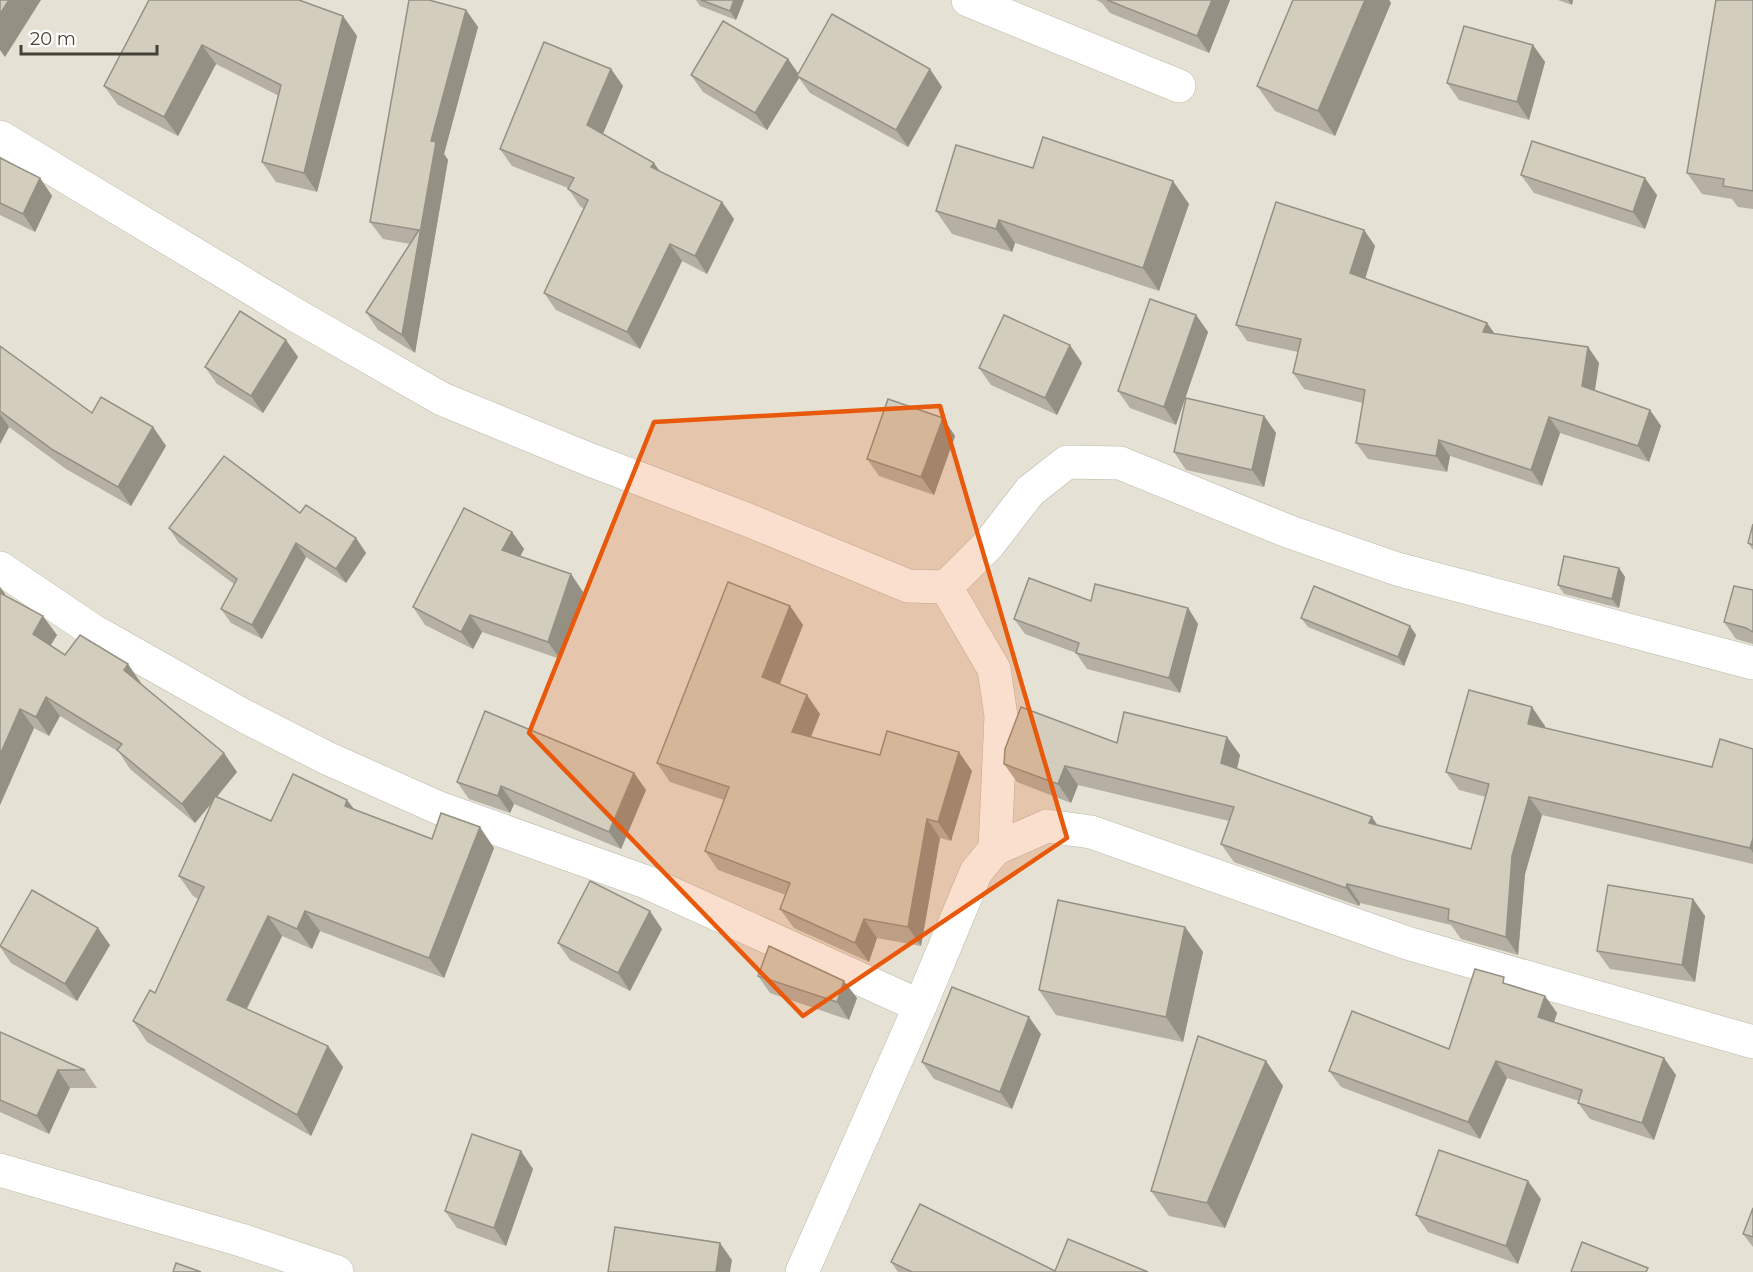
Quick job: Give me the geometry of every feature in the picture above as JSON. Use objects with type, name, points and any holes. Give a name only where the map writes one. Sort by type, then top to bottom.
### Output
[{"type":"street","points":[[968,0],[1179,86]]},
{"type":"street","points":[[0,137],[299,317],[442,399],[908,586],[946,587],[989,544],[1030,491],[1067,462],[1120,463],[1290,532],[1397,568],[1753,663]]},
{"type":"street","points":[[0,568],[92,630],[246,717],[329,759],[440,808],[646,882],[920,1006]]},
{"type":"street","points":[[946,587],[994,669],[1001,716],[994,849]]},
{"type":"street","points":[[802,1272],[920,1006],[976,872],[994,849],[1047,826],[1091,832],[1407,943],[1753,1042]]},
{"type":"street","points":[[0,1170],[241,1240],[337,1272]]},
{"type":"highlighted area","points":[[940,406],[1067,838],[803,1016],[529,733],[654,422]]},
{"type":"shaded area","points":[[0,0],[1753,0],[1753,1272],[0,1272]]},
{"type":"building","points":[[0,0],[9,0],[0,14]]},
{"type":"building","points":[[149,0],[299,0],[343,16],[304,173],[262,162],[281,85],[202,45],[164,117],[104,86]]},
{"type":"building","points":[[409,0],[429,0],[466,10],[431,141],[436,142],[402,335],[366,312],[419,230],[370,222]]},
{"type":"building","points":[[701,0],[734,0],[730,11]]},
{"type":"building","points":[[1107,0],[1212,0],[1197,36]]},
{"type":"building","points":[[1293,0],[1365,0],[1318,111],[1257,86]]},
{"type":"building","points":[[1716,0],[1753,0],[1753,191],[1723,186],[1724,179],[1687,173]]},
{"type":"building","points":[[832,14],[930,69],[896,130],[797,76]]},
{"type":"building","points":[[723,21],[788,59],[755,113],[691,75]]},
{"type":"building","points":[[1464,26],[1533,45],[1517,102],[1447,83]]},
{"type":"building","points":[[544,42],[611,69],[587,125],[654,163],[651,167],[722,202],[695,256],[670,244],[627,332],[544,293],[588,200],[568,189],[574,178],[500,149]]},
{"type":"building","points":[[1043,137],[1173,181],[1143,268],[999,220],[996,229],[936,211],[956,145],[1033,168]]},
{"type":"building","points":[[1532,141],[1645,178],[1633,212],[1521,175]]},
{"type":"building","points":[[0,158],[40,178],[23,214],[0,203]]},
{"type":"building","points":[[1276,202],[1364,230],[1350,273],[1487,323],[1483,332],[1588,347],[1582,386],[1650,410],[1638,446],[1549,417],[1531,470],[1439,440],[1436,456],[1356,443],[1365,390],[1293,373],[1301,339],[1236,325]]},
{"type":"building","points":[[1150,299],[1196,315],[1164,407],[1118,391]]},
{"type":"building","points":[[240,311],[286,340],[251,396],[205,367]]},
{"type":"building","points":[[1004,315],[1070,345],[1045,398],[979,368]]},
{"type":"building","points":[[0,346],[92,413],[101,397],[153,427],[118,487],[53,450],[0,411]]},
{"type":"building","points":[[1186,398],[1264,416],[1252,470],[1174,452]]},
{"type":"building","points":[[888,399],[943,418],[921,477],[867,459]]},
{"type":"building","points":[[224,456],[300,513],[306,505],[356,538],[336,569],[296,543],[252,625],[221,609],[237,579],[169,528]]},
{"type":"building","points":[[464,508],[512,532],[502,550],[571,574],[548,642],[470,615],[461,632],[413,607]]},
{"type":"building","points":[[1753,524],[1753,545],[1748,543]]},
{"type":"building","points":[[1564,556],[1619,568],[1612,599],[1558,585]]},
{"type":"building","points":[[1029,578],[1091,601],[1095,584],[1188,608],[1169,678],[1076,653],[1079,643],[1014,619]]},
{"type":"building","points":[[728,582],[790,606],[762,677],[807,695],[792,732],[880,755],[887,731],[959,752],[938,822],[927,819],[908,927],[864,919],[855,943],[780,909],[790,883],[705,851],[729,787],[657,763]]},
{"type":"building","points":[[1314,586],[1410,626],[1398,657],[1301,618]]},
{"type":"building","points":[[1734,586],[1753,590],[1753,632],[1724,622]]},
{"type":"building","points":[[0,593],[43,616],[33,634],[65,655],[80,635],[128,664],[124,670],[224,753],[182,804],[117,750],[122,744],[46,697],[36,717],[20,709],[0,755]]},
{"type":"building","points":[[1469,690],[1532,707],[1528,724],[1712,767],[1720,739],[1753,749],[1753,838],[1750,848],[1529,797],[1512,856],[1506,937],[1448,920],[1449,909],[1347,884],[1346,888],[1221,844],[1234,807],[1065,766],[1058,784],[1004,764],[1005,749],[1021,707],[1117,743],[1124,712],[1227,737],[1221,763],[1372,817],[1369,823],[1471,849],[1489,784],[1446,772]]},
{"type":"building","points":[[485,711],[634,773],[609,832],[501,786],[498,796],[457,782]]},
{"type":"building","points":[[293,774],[347,800],[345,806],[432,839],[441,813],[480,827],[429,958],[305,911],[297,929],[268,916],[227,1000],[328,1046],[297,1115],[133,1021],[150,990],[155,993],[204,887],[179,876],[215,796],[271,821]]},
{"type":"building","points":[[590,881],[650,911],[618,973],[558,943]]},
{"type":"building","points":[[1608,885],[1693,899],[1682,965],[1597,951]]},
{"type":"building","points":[[32,890],[98,928],[65,984],[0,946]]},
{"type":"building","points":[[1058,900],[1185,927],[1166,1017],[1039,990]]},
{"type":"building","points":[[769,946],[844,981],[837,1002],[758,976]]},
{"type":"building","points":[[1475,969],[1504,977],[1503,983],[1545,996],[1538,1017],[1664,1058],[1642,1123],[1578,1103],[1582,1090],[1496,1061],[1468,1122],[1329,1071],[1352,1011],[1449,1049]]},
{"type":"building","points":[[952,987],[1029,1017],[1000,1092],[922,1062]]},
{"type":"building","points":[[0,1032],[85,1070],[58,1070],[37,1116],[0,1100]]},
{"type":"building","points":[[1198,1036],[1266,1061],[1207,1203],[1151,1191]]},
{"type":"building","points":[[472,1134],[521,1151],[494,1228],[445,1211]]},
{"type":"building","points":[[1439,1150],[1528,1181],[1506,1246],[1416,1215]]},
{"type":"building","points":[[920,1204],[1055,1271],[1068,1239],[1148,1272],[912,1272],[891,1262]]},
{"type":"building","points":[[1753,1208],[1753,1237],[1743,1234]]},
{"type":"building","points":[[615,1227],[720,1243],[716,1272],[608,1272]]},
{"type":"building","points":[[1582,1242],[1648,1268],[1646,1272],[1571,1272]]},
{"type":"building","points":[[176,1263],[201,1272],[173,1272]]}]
